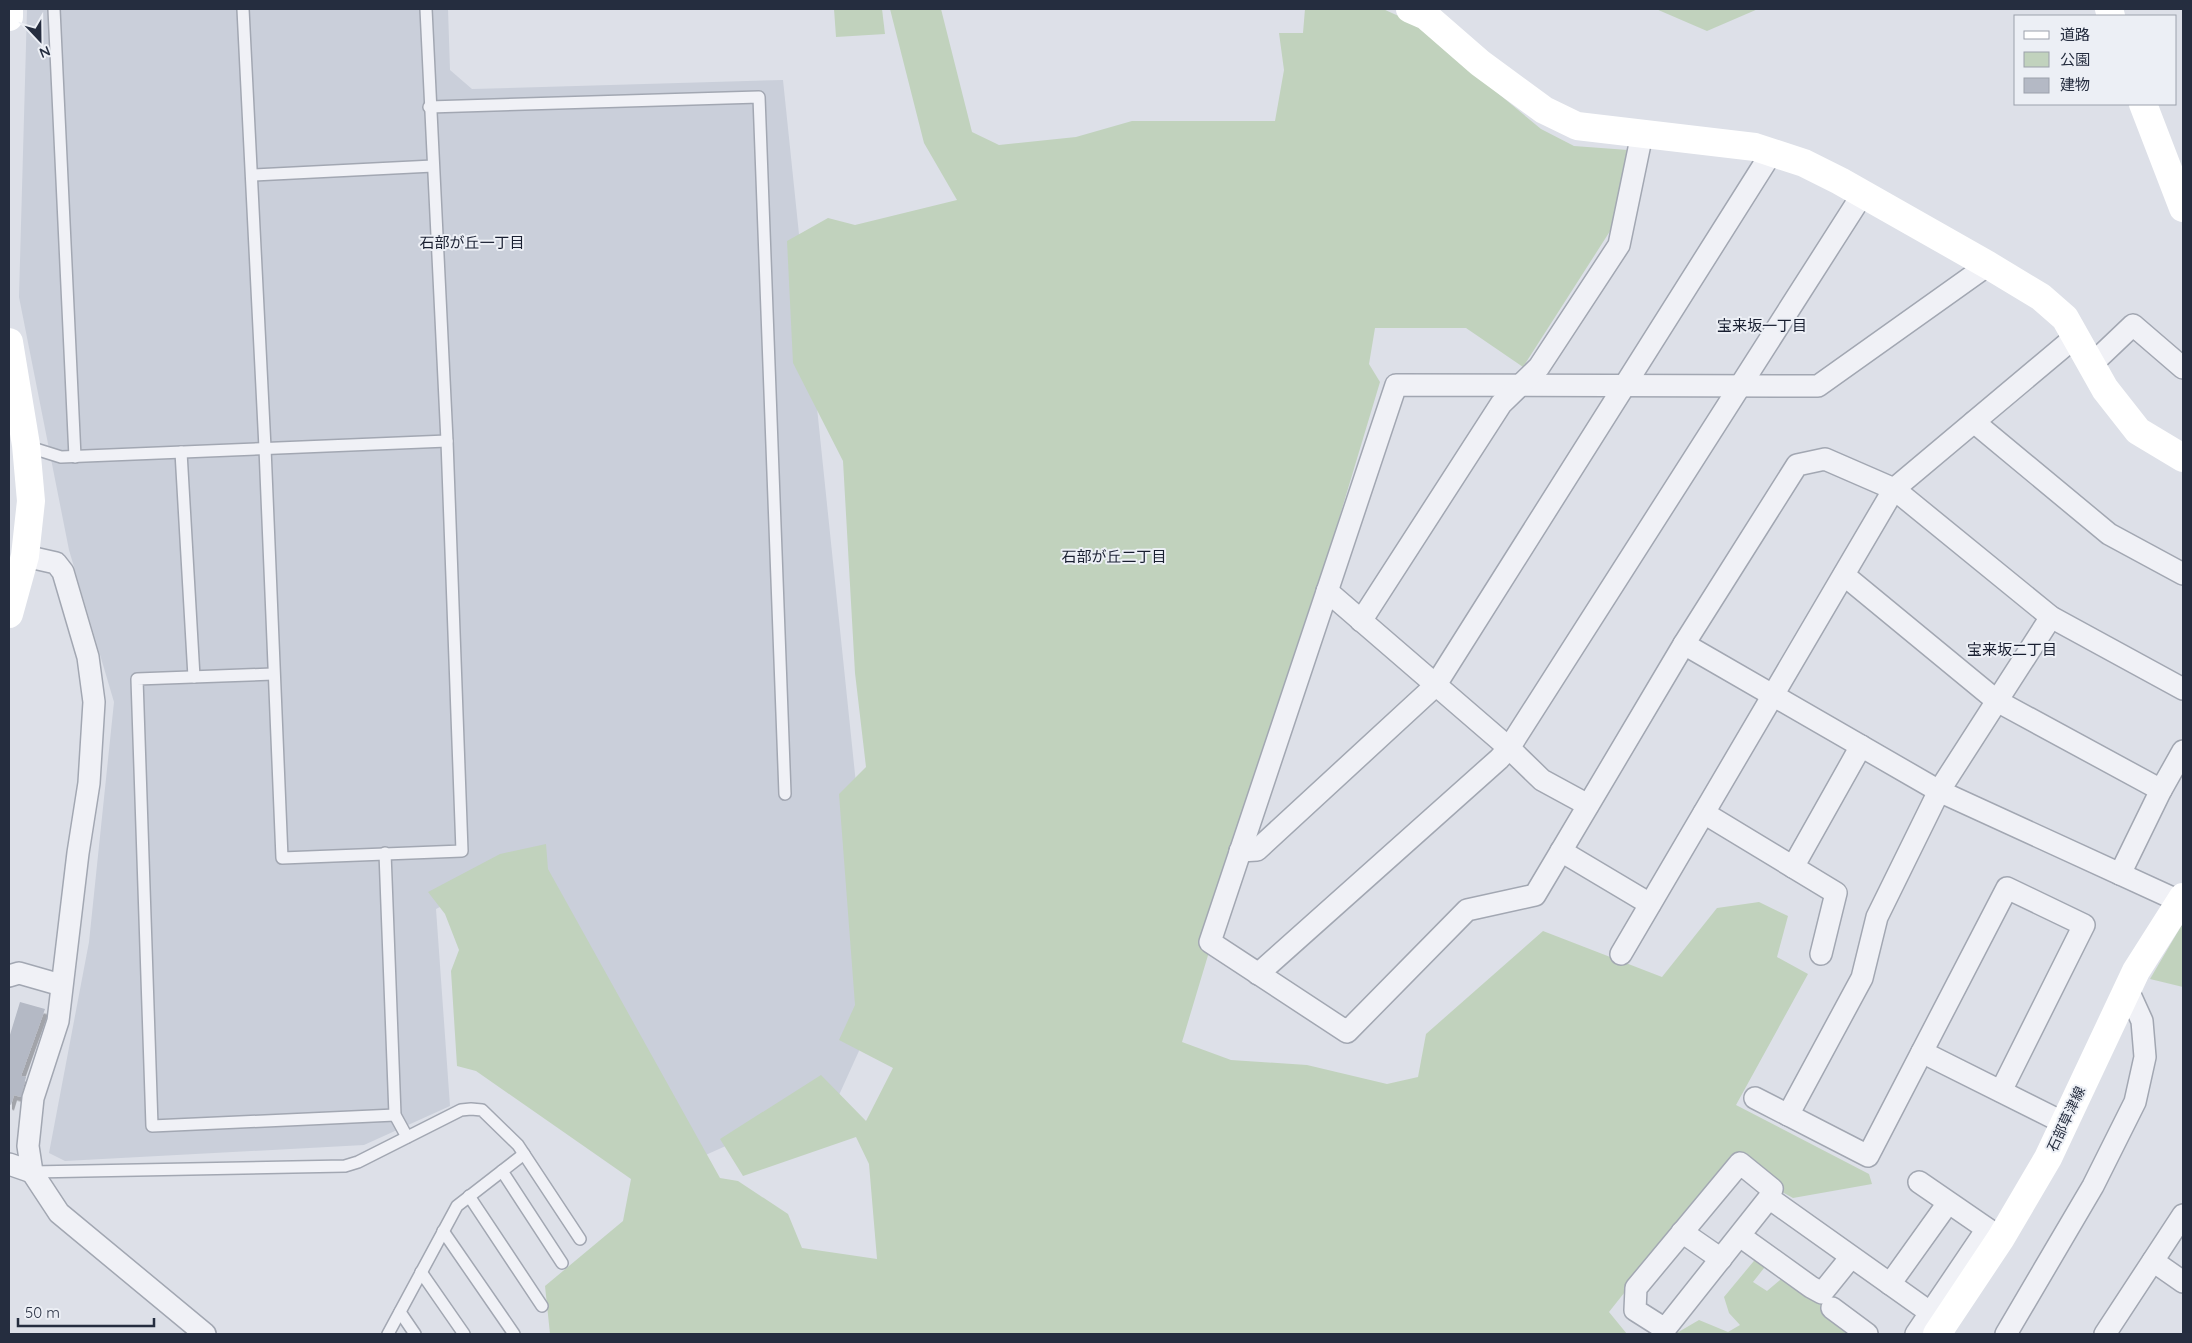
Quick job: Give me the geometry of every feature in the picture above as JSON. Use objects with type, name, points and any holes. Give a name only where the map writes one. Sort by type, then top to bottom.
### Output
[{"type":"street","points":[[9,9],[9,17]]},
{"type":"street","points":[[1410,9],[1426,16],[1480,63],[1544,110],[1578,126],[1755,147],[1772,152],[1804,163],[1988,265],[2040,297],[2065,318],[2105,389],[2138,431],[2183,458]]},
{"type":"street","points":[[2143,105],[2180,189]]},
{"type":"street","points":[[1361,621],[1501,404],[1539,367],[1619,244],[1642,134]]},
{"type":"street","points":[[1240,851],[1257,850],[1435,686],[1772,152]]},
{"type":"street","points":[[1258,974],[1500,759],[1509,748],[1862,195]]},
{"type":"street","points":[[1988,265],[1818,386],[1396,385],[1210,942],[1347,1032],[1467,910],[1535,895],[1684,644],[1797,465],[1824,458],[1894,489],[2050,617],[2183,689]]},
{"type":"street","points":[[2091,365],[2133,325],[2183,368]]},
{"type":"street","points":[[1621,954],[1894,489],[2075,337]]},
{"type":"street","points":[[9,342],[17,443],[31,501],[25,556],[9,614]]},
{"type":"street","points":[[1974,422],[2109,534],[2183,574]]},
{"type":"street","points":[[25,556],[56,562],[63,572],[88,657],[94,702],[88,783],[61,984],[58,1021],[33,1098],[28,1146],[32,1172],[59,1212],[204,1334]]},
{"type":"street","points":[[1844,575],[1997,700],[2161,790]]},
{"type":"street","points":[[1327,591],[1509,748],[1542,780],[1588,805]]},
{"type":"street","points":[[1788,1115],[1862,978],[1877,917],[1940,791],[2050,617]]},
{"type":"street","points":[[1684,644],[1940,791],[2181,900]]},
{"type":"street","points":[[1792,867],[1861,746]]},
{"type":"street","points":[[2120,874],[2161,790],[2183,751]]},
{"type":"street","points":[[1704,813],[1836,893],[1821,954]]},
{"type":"street","points":[[1561,851],[1650,904]]},
{"type":"street","points":[[1755,1098],[1868,1156],[2007,888],[2084,925],[2001,1091]]},
{"type":"street","name":"石部草津線","points":[[1938,1324],[1994,1234],[2048,1158],[2127,988],[2181,900]]},
{"type":"street","points":[[9,976],[19,973],[61,984]]},
{"type":"street","points":[[2006,1334],[2094,1186],[2135,1102],[2145,1057],[2142,1021],[2127,988]]},
{"type":"street","points":[[1922,1052],[2064,1122]]},
{"type":"street","points":[[1740,1163],[1772,1190],[1769,1198],[1666,1329],[1635,1310],[1636,1288],[1682,1232],[1740,1163]]},
{"type":"street","points":[[9,1164],[32,1172]]},
{"type":"street","points":[[1919,1182],[1994,1234]]},
{"type":"street","points":[[1769,1198],[1890,1284],[1938,1324],[1916,1334]]},
{"type":"street","points":[[1890,1284],[1948,1203]]},
{"type":"street","points":[[2105,1334],[2183,1215]]},
{"type":"street","points":[[1682,1232],[1721,1259]]},
{"type":"street","points":[[1740,1236],[1822,1293],[1851,1257]]},
{"type":"street","points":[[2153,1261],[2183,1282]]},
{"type":"street","points":[[1832,1308],[1867,1334]]},
{"type":"lane","points":[[54,9],[75,456]]},
{"type":"lane","points":[[243,9],[265,448],[282,858],[462,851],[447,441],[429,107],[426,9]]},
{"type":"lane","points":[[429,107],[759,97],[785,794]]},
{"type":"lane","points":[[252,176],[432,166]]},
{"type":"lane","points":[[17,443],[61,457],[447,441]]},
{"type":"lane","points":[[180,452],[194,677]]},
{"type":"lane","points":[[273,674],[137,679],[152,1126],[395,1115]]},
{"type":"lane","points":[[385,853],[395,1115],[407,1137]]},
{"type":"lane","points":[[32,1172],[345,1166],[358,1162],[462,1110],[471,1108],[482,1110],[518,1145],[580,1239]]},
{"type":"lane","points":[[388,1334],[457,1206],[524,1154]]},
{"type":"lane","points":[[502,1171],[562,1263]]},
{"type":"lane","points":[[469,1196],[542,1306]]},
{"type":"lane","points":[[444,1231],[514,1334]]},
{"type":"lane","points":[[421,1272],[464,1334]]},
{"type":"lane","points":[[400,1312],[415,1334]]},
{"type":"shaded area","points":[[27,9],[448,9],[450,70],[472,89],[783,80],[861,832],[873,1020],[839,1095],[699,1158],[530,861],[436,909],[450,1106],[364,1145],[65,1161],[49,1153],[89,942],[114,702],[69,550],[19,297]]},
{"type":"green space","points":[[834,9],[882,9],[885,34],[836,37]]},
{"type":"green space","points":[[890,9],[941,9],[972,132],[999,145],[1076,137],[1132,121],[1275,121],[1284,70],[1279,33],[1303,33],[1305,9],[1383,9],[1412,22],[1541,129],[1574,146],[1628,150],[1632,156],[1621,214],[1523,367],[1466,328],[1375,328],[1369,364],[1380,382],[1182,1042],[1231,1060],[1307,1065],[1387,1084],[1418,1077],[1426,1034],[1543,931],[1662,977],[1717,908],[1759,902],[1788,916],[1777,957],[1808,974],[1736,1105],[1869,1174],[1872,1184],[1793,1198],[1728,1162],[1609,1312],[1627,1334],[550,1334],[545,1286],[623,1221],[631,1179],[476,1071],[457,1066],[451,971],[459,950],[445,914],[428,892],[500,854],[546,844],[548,869],[720,1178],[738,1181],[788,1214],[802,1248],[877,1259],[869,1164],[856,1137],[743,1176],[720,1139],[821,1075],[866,1121],[893,1068],[839,1040],[855,1005],[839,794],[866,767],[855,673],[843,461],[793,363],[787,241],[828,218],[855,225],[957,200],[924,143]]},
{"type":"green space","points":[[1656,9],[1758,9],[1707,31]]},
{"type":"green space","points":[[2183,923],[2183,987],[2150,979]]},
{"type":"green space","points":[[1758,1256],[1768,1263],[1753,1282],[1767,1291],[1787,1274],[1848,1327],[1844,1334],[1675,1334],[1699,1320],[1728,1332],[1740,1325],[1729,1313],[1724,1297]]},
{"type":"building","points":[[20,1002],[45,1009],[21,1076],[26,1077],[21,1097],[14,1095],[11,1105],[9,1104],[9,1038]]},
{"type":"district","name":"石部が丘一丁目","points":[[472,243]]},
{"type":"district","name":"宝来坂一丁目","points":[[1762,326]]},
{"type":"district","name":"石部が丘二丁目","points":[[1114,557]]},
{"type":"district","name":"宝来坂二丁目","points":[[2012,650]]}]
